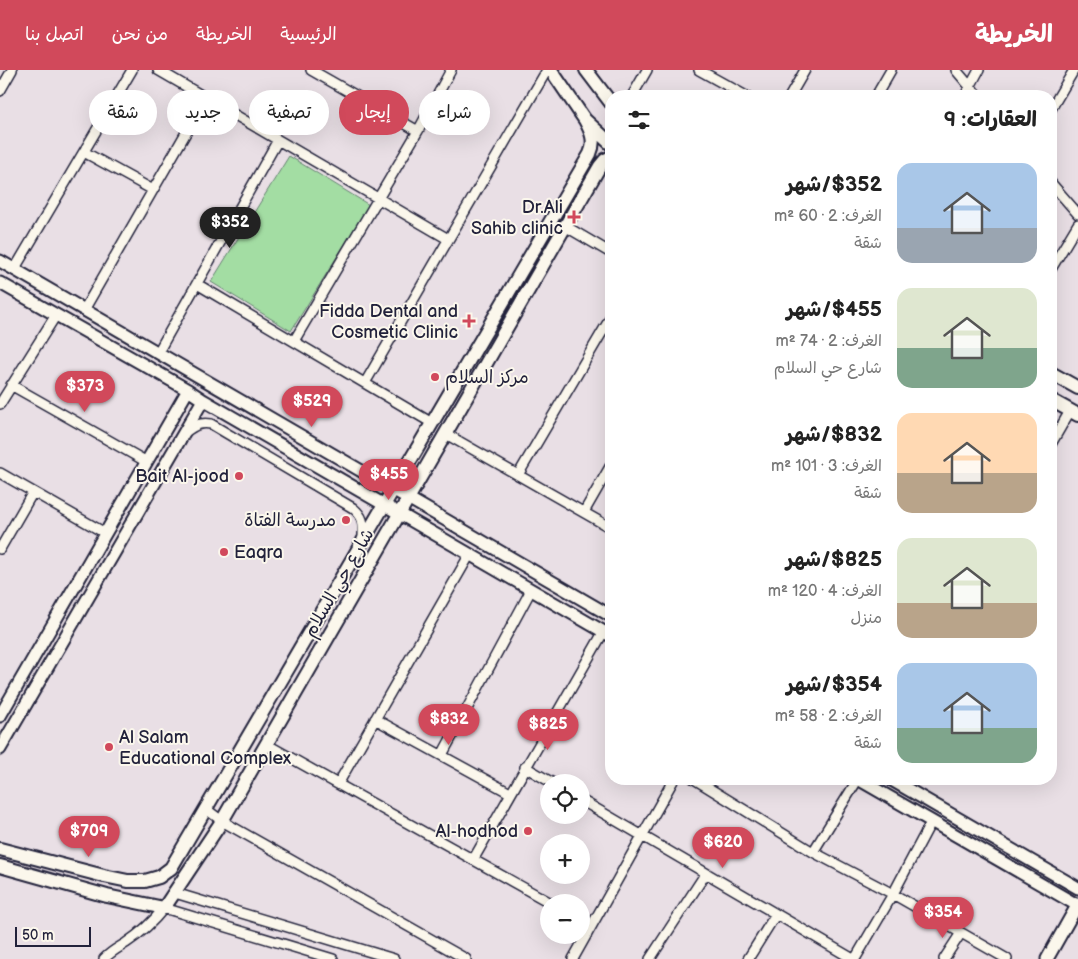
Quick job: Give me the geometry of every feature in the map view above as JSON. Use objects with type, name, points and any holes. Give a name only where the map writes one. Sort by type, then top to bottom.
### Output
[{"type":"main road","points":[[0,849],[128,881],[145,881],[159,877],[171,868],[573,184],[592,148],[592,133],[551,70]]},
{"type":"main road","points":[[586,70],[605,95]]},
{"type":"main road","points":[[585,120],[605,138]]},
{"type":"main road","name":"شارع حي السلام","points":[[164,908],[222,821],[399,514],[413,502],[424,471],[605,160]]},
{"type":"main road","points":[[573,184],[580,186],[585,192]]},
{"type":"main road","points":[[1057,376],[1078,387]]},
{"type":"main road","points":[[1057,403],[1074,413]]},
{"type":"main road","points":[[409,462],[415,469],[424,471]]},
{"type":"main road","points":[[0,866],[107,896],[164,908]]},
{"type":"street","points":[[0,91],[12,70]]},
{"type":"street","points":[[14,270],[132,70]]},
{"type":"street","points":[[158,70],[192,90]]},
{"type":"street","points":[[311,70],[418,132]]},
{"type":"street","points":[[294,341],[418,132],[451,70]]},
{"type":"street","points":[[365,383],[546,70]]},
{"type":"street","points":[[636,90],[648,70]]},
{"type":"street","points":[[699,70],[735,90]]},
{"type":"street","points":[[793,90],[805,70]]},
{"type":"street","points":[[879,90],[891,70]]},
{"type":"street","points":[[956,70],[973,90]]},
{"type":"street","points":[[968,90],[979,70]]},
{"type":"street","points":[[1057,100],[1074,73]]},
{"type":"street","points":[[239,117],[448,239]]},
{"type":"street","points":[[84,310],[185,135]]},
{"type":"street","points":[[161,347],[278,140]]},
{"type":"street","points":[[84,152],[153,190]]},
{"type":"street","points":[[1057,189],[1078,214]]},
{"type":"street","points":[[1057,259],[1078,224]]},
{"type":"street","points":[[565,226],[605,249]]},
{"type":"street","points":[[0,261],[413,502],[605,611]]},
{"type":"street","points":[[0,283],[605,633]]},
{"type":"street","points":[[197,284],[432,422]]},
{"type":"street","points":[[0,404],[56,315]]},
{"type":"street","points":[[518,475],[605,327]]},
{"type":"street","points":[[11,385],[146,462]]},
{"type":"street","points":[[0,716],[4,702],[115,517],[188,390]]},
{"type":"street","points":[[0,749],[203,400]]},
{"type":"street","points":[[1057,436],[1074,413]]},
{"type":"street","points":[[184,433],[194,426],[203,423],[211,424],[353,508],[360,514],[363,520],[364,540]]},
{"type":"street","points":[[446,434],[605,524]]},
{"type":"street","points":[[0,473],[105,533]]},
{"type":"street","points":[[584,512],[605,475]]},
{"type":"street","points":[[368,496],[378,494],[381,488],[379,482]]},
{"type":"street","points":[[0,549],[33,492]]},
{"type":"street","points":[[124,500],[130,510],[136,510],[140,507]]},
{"type":"street","points":[[412,520],[408,515],[410,508],[415,505],[413,502]]},
{"type":"street","points":[[115,517],[127,518],[129,528]]},
{"type":"street","points":[[338,784],[470,554]]},
{"type":"street","points":[[442,756],[531,590]]},
{"type":"street","points":[[473,860],[525,767],[605,637]]},
{"type":"street","points":[[376,719],[510,793]]},
{"type":"street","points":[[266,744],[540,897]]},
{"type":"street","points":[[525,767],[540,776]]},
{"type":"street","points":[[573,959],[671,785]]},
{"type":"street","points":[[704,785],[813,852],[893,894],[1006,959]]},
{"type":"street","points":[[813,852],[854,785]]},
{"type":"street","points":[[868,785],[1059,895],[1078,904],[1047,959]]},
{"type":"street","points":[[900,785],[1073,885],[1067,893],[1059,895]]},
{"type":"street","points":[[590,805],[854,959],[893,894],[929,826]]},
{"type":"street","points":[[206,809],[222,821],[466,959]]},
{"type":"street","points":[[650,959],[706,873]]},
{"type":"street","points":[[175,893],[394,959]]},
{"type":"street","points":[[104,959],[150,925],[164,908],[333,959]]},
{"type":"street","points":[[748,959],[776,914]]},
{"type":"street","points":[[944,959],[961,933]]},
{"type":"green space","points":[[289,156],[369,205],[291,331],[211,282]]},
{"type":"place","name":"Dr.Ali Sahib clinic","points":[[574,217]]},
{"type":"place","name":"Fidda Dental and Cosmetic Clinic","points":[[469,321]]},
{"type":"place","name":"مركز السلام","points":[[435,377]]},
{"type":"place","name":"Bait Al-jood","points":[[239,476]]},
{"type":"place","name":"مدرسة الفتاة","points":[[346,520]]},
{"type":"place","name":"Eaqra","points":[[224,552]]},
{"type":"place","name":"Al Salam Educational Complex","points":[[109,747]]},
{"type":"place","name":"Al-hodhod","points":[[528,831]]}]
